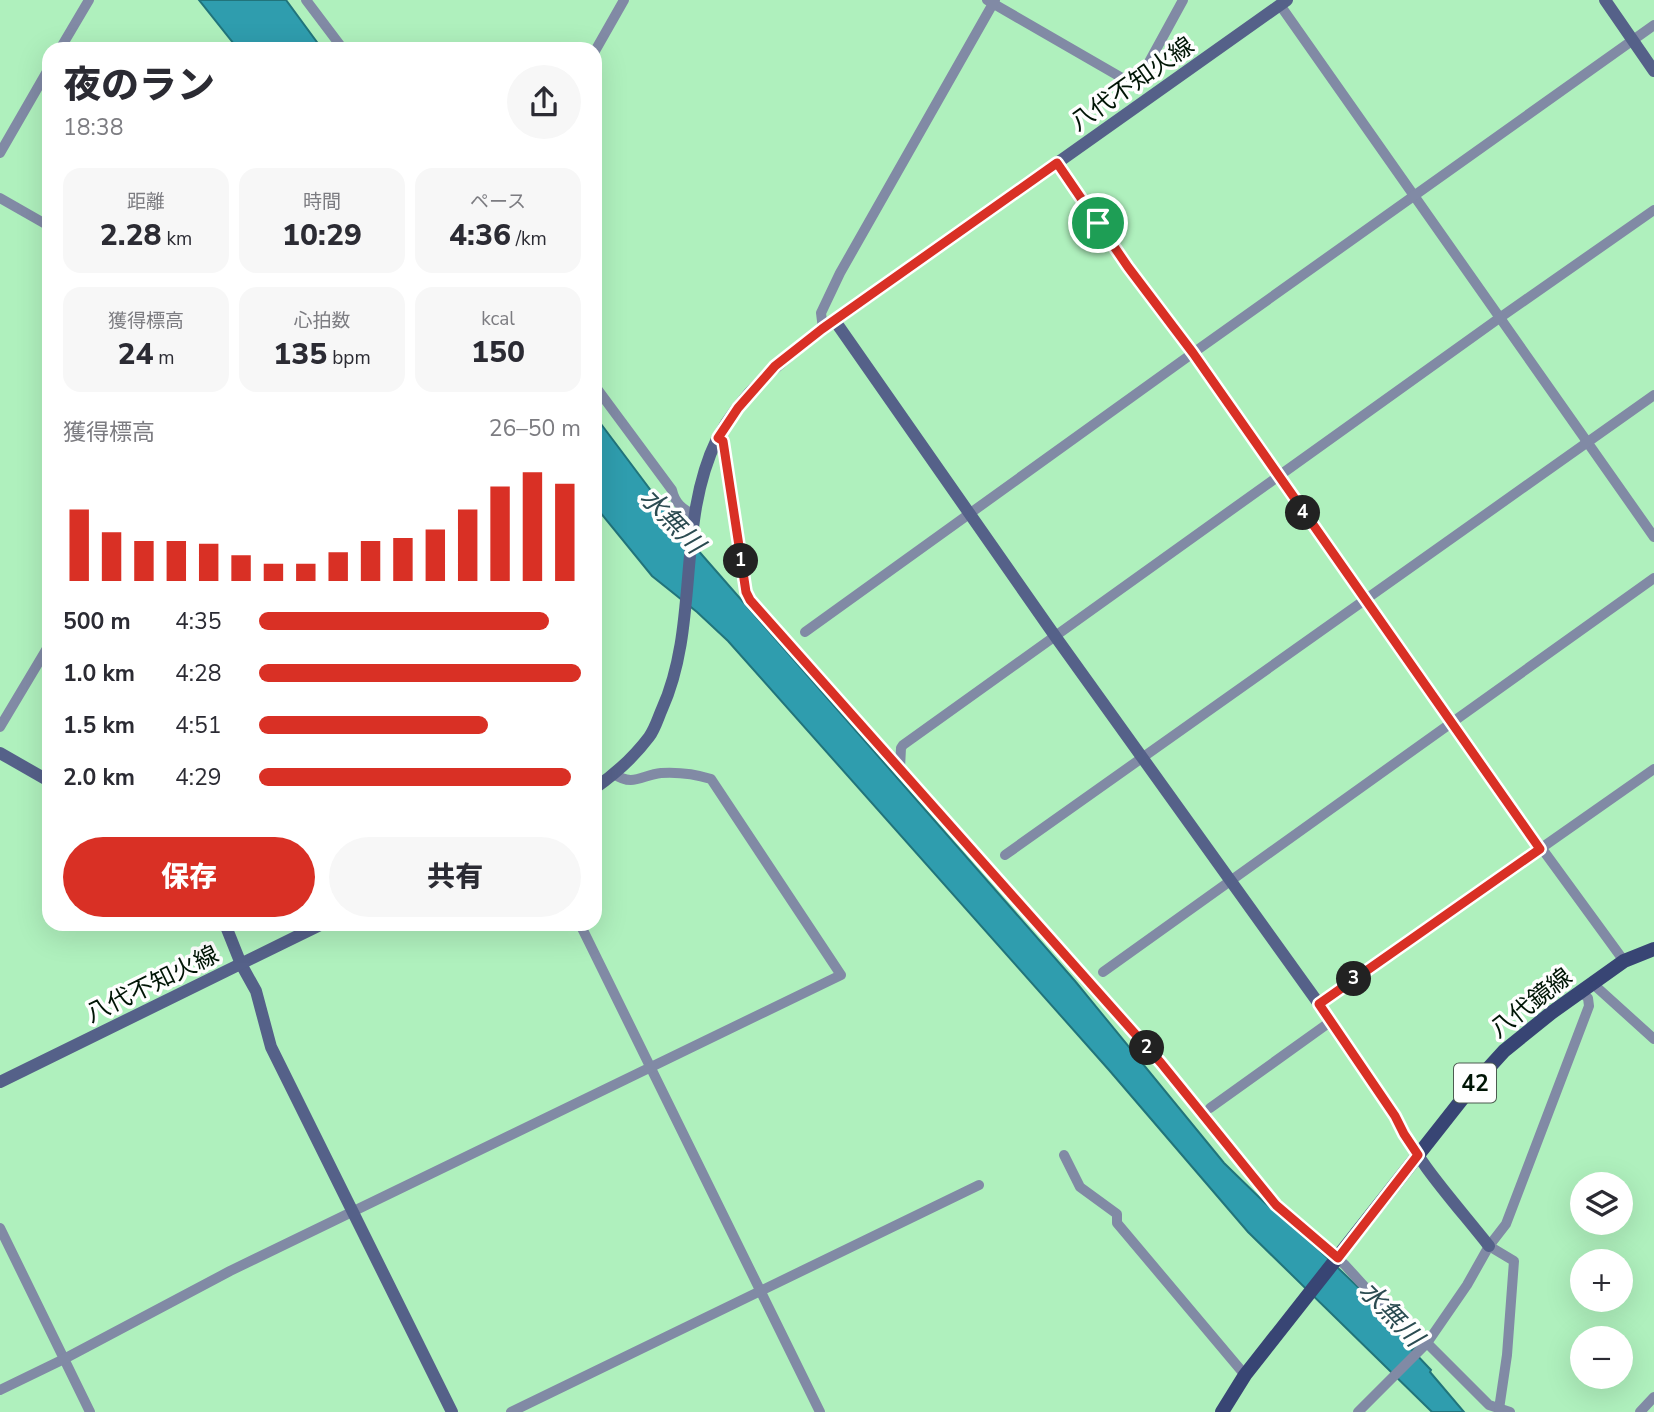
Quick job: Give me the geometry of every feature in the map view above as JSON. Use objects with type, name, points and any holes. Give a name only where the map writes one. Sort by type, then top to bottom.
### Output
[{"type":"main road","points":[[1605,0],[1654,71]]},
{"type":"main road","name":"八代不知火線","points":[[602,783],[614,775],[650,735],[673,683],[701,483],[718,438],[738,408],[767,374],[822,329],[1284,3]]},
{"type":"main road","points":[[835,321],[1055,636],[1319,1004],[1395,1116],[1429,1172],[1489,1246]]},
{"type":"main road","points":[[0,753],[42,777]]},
{"type":"main road","points":[[228,931],[256,991],[271,1047],[452,1412]]},
{"type":"main road","name":"八代不知火線","points":[[0,1082],[308,931]]},
{"type":"main road","name":"八代鏡線","points":[[1222,1412],[1245,1375],[1306,1296],[1474,1084],[1504,1051],[1551,1013],[1624,961],[1654,949]]},
{"type":"street","points":[[64,42],[89,0]]},
{"type":"street","points":[[306,0],[338,42]]},
{"type":"street","points":[[600,42],[624,0]]},
{"type":"street","points":[[822,329],[821,313],[840,273],[992,1],[1136,86],[1183,0]]},
{"type":"street","points":[[1284,3],[1498,318],[1654,537]]},
{"type":"street","points":[[805,632],[1414,194],[1654,25]]},
{"type":"street","points":[[0,153],[42,80]]},
{"type":"street","points":[[1057,163],[1451,724],[1624,961]]},
{"type":"street","points":[[0,198],[42,222]]},
{"type":"street","points":[[900,768],[903,745],[1498,318],[1654,210]]},
{"type":"street","points":[[602,395],[672,490],[674,499],[694,519]]},
{"type":"street","points":[[1005,855],[1654,396]]},
{"type":"street","points":[[718,438],[723,441],[746,592],[750,600],[1161,1063],[1276,1205],[1427,1343],[1489,1405],[1510,1412]]},
{"type":"street","points":[[1103,972],[1654,579]]},
{"type":"street","points":[[0,727],[42,657]]},
{"type":"street","points":[[1319,1004],[1654,769]]},
{"type":"street","points":[[0,1390],[230,1271],[841,975],[711,779],[682,773],[660,773],[632,781],[614,775]]},
{"type":"street","points":[[583,931],[820,1412]]},
{"type":"street","points":[[1587,988],[1654,1039]]},
{"type":"street","points":[[1358,1412],[1427,1343],[1506,1224],[1589,1006],[1587,988]]},
{"type":"street","points":[[1210,1108],[1330,1022]]},
{"type":"street","points":[[1064,1155],[1080,1187],[1117,1214],[1117,1223],[1245,1375]]},
{"type":"street","points":[[511,1412],[979,1185]]},
{"type":"street","points":[[0,1228],[90,1412]]},
{"type":"street","points":[[1489,1246],[1514,1261],[1507,1355],[1499,1409]]},
{"type":"street","points":[[1640,1412],[1654,1397]]},
{"type":"water","points":[[199,0],[286,0],[317,42],[232,42]]},
{"type":"water","name":"水無川","points":[[602,425],[682,532],[1075,981],[1224,1163],[1418,1344],[1412,1350],[1464,1412],[1432,1412],[1248,1232],[1109,1070],[728,641],[652,576],[602,515]]},
{"type":"route","points":[[1057,163],[1098,223],[1193,353],[1540,849],[1319,1004],[1395,1116],[1418,1155],[1338,1258],[1276,1205],[1161,1063],[750,600],[746,592],[723,441],[718,438],[759,382],[822,329],[1057,163]]}]
